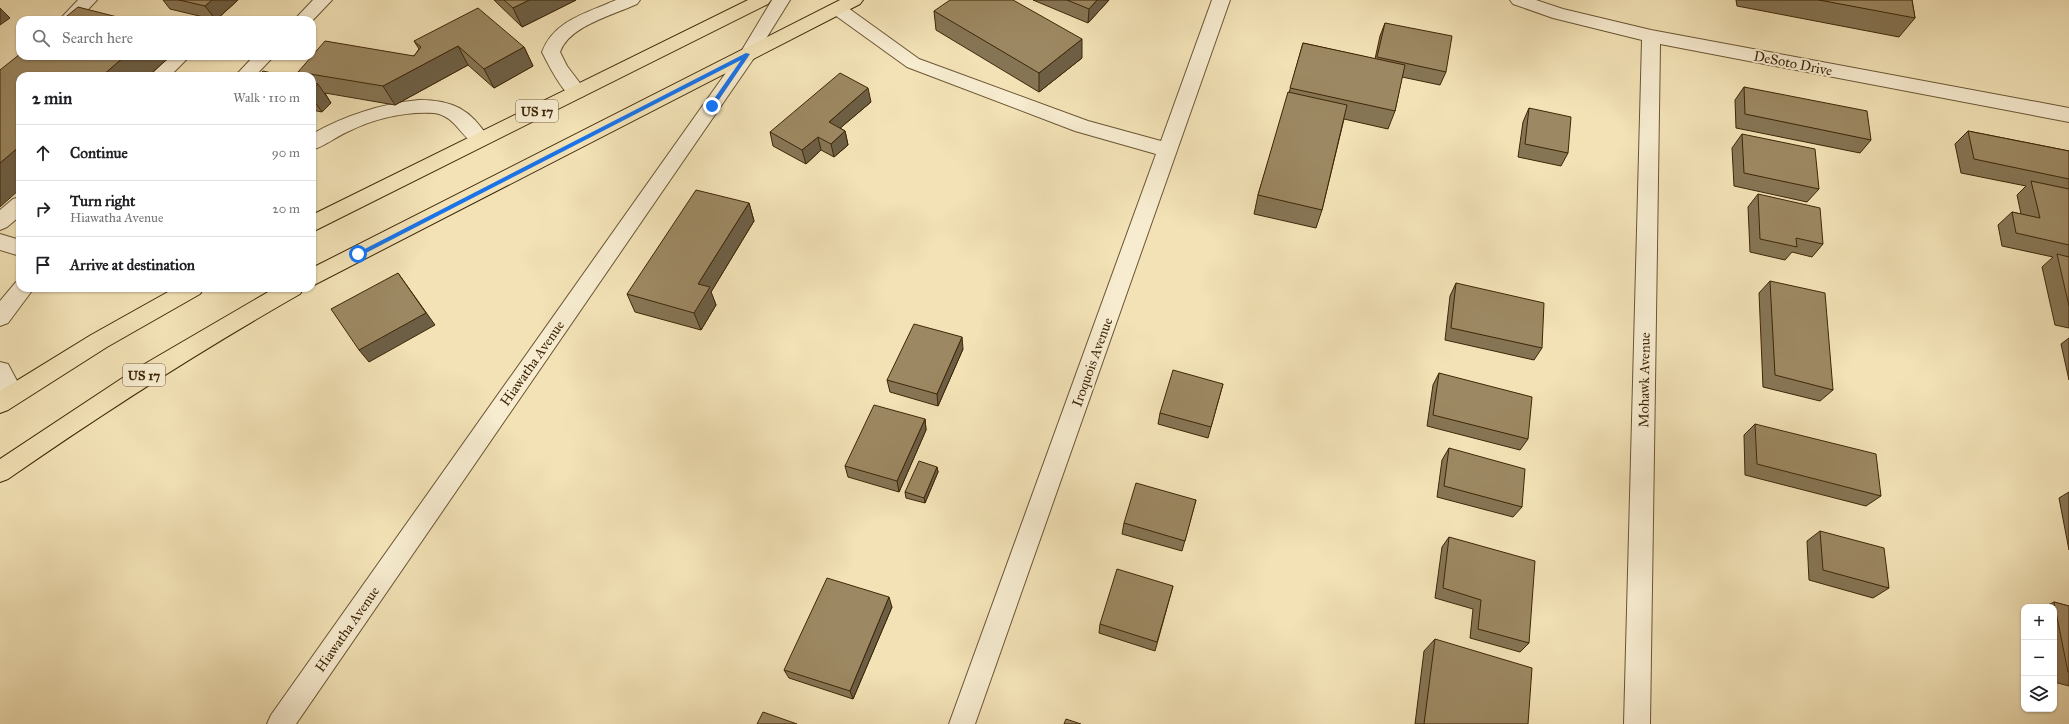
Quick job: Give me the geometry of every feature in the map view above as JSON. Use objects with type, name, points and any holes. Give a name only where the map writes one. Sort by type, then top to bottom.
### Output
[{"type":"main road","name":"US 17","points":[[316,222],[479,139],[762,0]]},
{"type":"main road","points":[[316,276],[854,0]]},
{"type":"main road","points":[[7,399],[99,341],[185,292]]},
{"type":"main road","name":"US 17","points":[[0,472],[148,373],[222,327],[286,292]]},
{"type":"street","points":[[75,16],[88,0]]},
{"type":"street","points":[[307,16],[324,0]]},
{"type":"street","points":[[577,91],[560,69],[551,52],[555,41],[568,28],[631,0]]},
{"type":"street","name":"Hiawatha Avenue","points":[[280,724],[748,54],[781,0]]},
{"type":"street","name":"Iroquois Avenue","points":[[962,724],[1221,0]]},
{"type":"street","name":"DeSoto Drive","points":[[1519,0],[1559,14],[1652,36],[2069,115]]},
{"type":"street","points":[[838,9],[913,63],[1082,126],[1167,150]]},
{"type":"street","name":"Mohawk Avenue","points":[[1637,724],[1652,36]]},
{"type":"street","points":[[164,72],[177,60]]},
{"type":"street","points":[[248,72],[261,60]]},
{"type":"street","points":[[316,141],[347,124],[379,112],[413,107],[441,107],[456,113],[479,139]]},
{"type":"street","points":[[0,222],[16,208]]},
{"type":"street","points":[[0,242],[16,247]]},
{"type":"street","points":[[0,317],[20,292]]},
{"type":"street","points":[[0,371],[7,399]]},
{"type":"building","points":[[179,0],[212,0],[205,6]]},
{"type":"building","points":[[504,0],[529,0],[513,8]]},
{"type":"building","points":[[950,0],[1013,0],[1082,39],[1039,73],[934,11]]},
{"type":"building","points":[[1067,0],[1097,0],[1089,9]]},
{"type":"building","points":[[1819,0],[1912,0],[1915,18]]},
{"type":"building","points":[[78,7],[113,16],[67,16]]},
{"type":"building","points":[[478,8],[524,47],[484,69],[458,46],[383,86],[316,75],[316,72],[298,72],[308,60],[316,60],[316,51],[325,41],[414,56],[421,47],[414,41]]},
{"type":"building","points":[[1385,23],[1452,36],[1446,72],[1377,57]]},
{"type":"building","points":[[1303,43],[1405,65],[1395,111],[1290,88]]},
{"type":"building","points":[[16,57],[16,60],[120,60],[107,72],[16,72],[16,149],[0,163],[0,70]]},
{"type":"building","points":[[840,73],[868,88],[829,122],[845,131],[831,144],[818,137],[802,150],[770,132]]},
{"type":"building","points":[[1744,87],[1867,111],[1871,140],[1745,114]]},
{"type":"building","points":[[1288,92],[1347,105],[1322,210],[1258,195]]},
{"type":"building","points":[[1529,108],[1571,117],[1568,153],[1525,144]]},
{"type":"building","points":[[1968,131],[2069,151],[2069,179],[1974,159]]},
{"type":"building","points":[[1742,134],[1815,149],[1819,189],[1744,173]]},
{"type":"building","points":[[2031,181],[2069,189],[2069,245],[2016,233],[2012,212],[2040,218]]},
{"type":"building","points":[[696,190],[749,203],[698,284],[710,287],[694,313],[627,294]]},
{"type":"building","points":[[1758,194],[1820,208],[1823,244],[1796,238],[1797,247],[1760,239]]},
{"type":"building","points":[[2057,254],[2069,257],[2069,306]]},
{"type":"building","points":[[398,273],[426,313],[359,350],[331,309]]},
{"type":"building","points":[[1770,281],[1825,293],[1833,390],[1775,375]]},
{"type":"building","points":[[1456,283],[1544,303],[1542,348],[1451,328]]},
{"type":"building","points":[[914,324],[962,337],[937,394],[887,380]]},
{"type":"building","points":[[1173,370],[1223,384],[1211,427],[1160,413]]},
{"type":"building","points":[[1439,373],[1532,397],[1528,439],[1433,415]]},
{"type":"building","points":[[874,405],[925,419],[897,481],[845,466]]},
{"type":"building","points":[[1755,424],[1876,454],[1881,496],[1757,464]]},
{"type":"building","points":[[1449,448],[1525,469],[1522,507],[1444,486]]},
{"type":"building","points":[[919,461],[937,467],[924,498],[905,492]]},
{"type":"building","points":[[1136,483],[1196,500],[1185,541],[1124,523]]},
{"type":"building","points":[[1820,531],[1884,548],[1889,588],[1823,570]]},
{"type":"building","points":[[1449,537],[1535,561],[1529,643],[1478,629],[1481,600],[1443,588]]},
{"type":"building","points":[[1117,569],[1173,586],[1157,642],[1100,624]]},
{"type":"building","points":[[827,578],[889,597],[850,691],[784,670]]},
{"type":"building","points":[[2054,602],[2069,606],[2069,672],[2057,617],[2057,604],[2054,604]]},
{"type":"building","points":[[1435,639],[1532,668],[1528,724],[1424,724]]},
{"type":"building","points":[[763,712],[797,724],[757,724]]},
{"type":"building","points":[[1066,719],[1081,724],[1064,724]]},
{"type":"route","points":[[358,254],[748,54],[712,106]]}]
